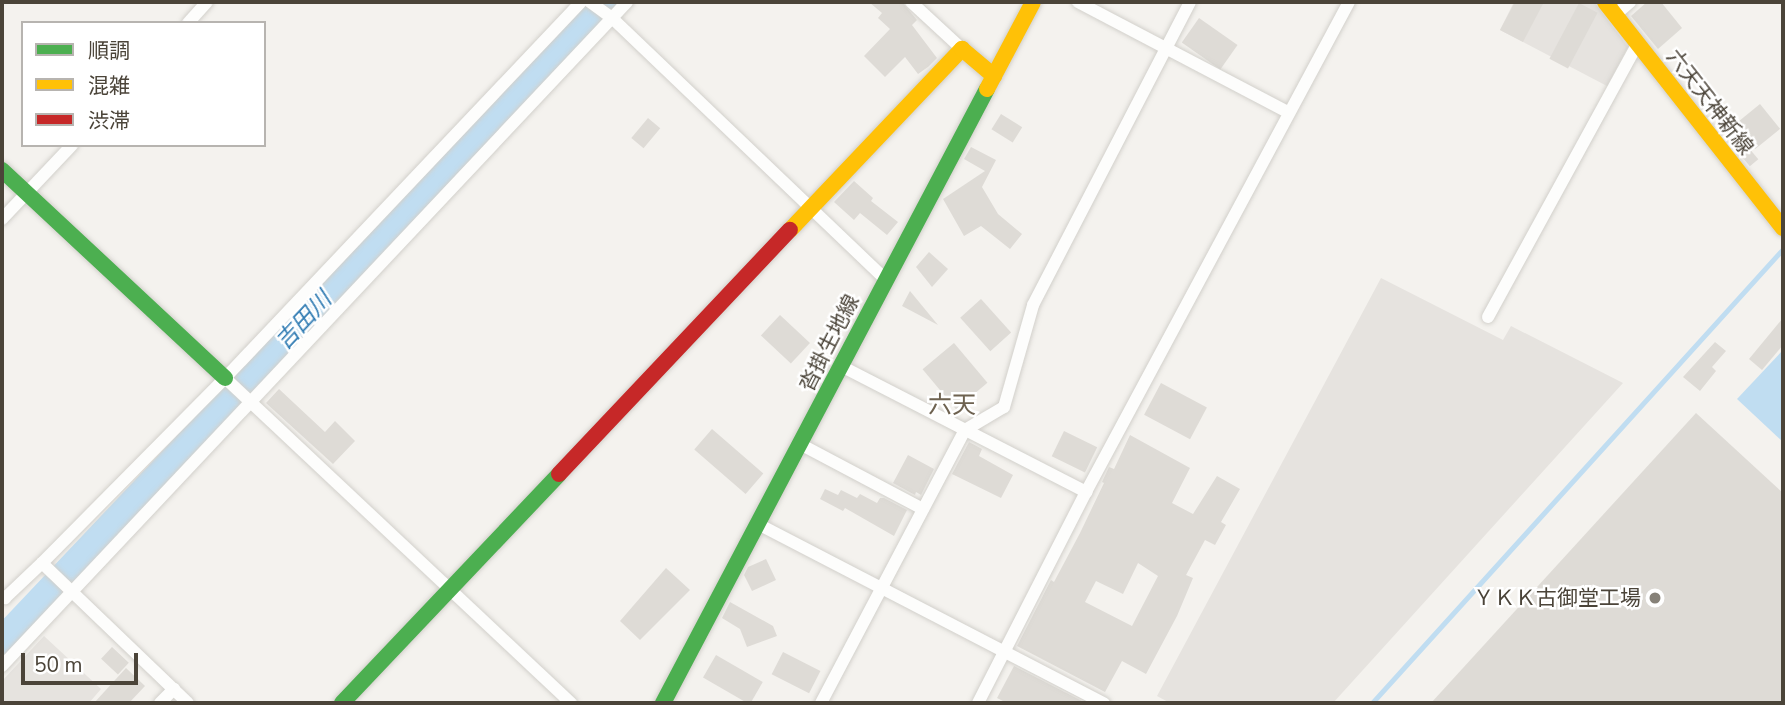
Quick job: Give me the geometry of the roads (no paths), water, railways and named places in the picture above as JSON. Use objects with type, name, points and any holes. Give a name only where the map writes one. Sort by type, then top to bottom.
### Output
[{"type":"street","points":[[190,21],[207,2]]},
{"type":"street","points":[[2,596],[5,598],[42,563],[225,378],[581,2]]},
{"type":"street","points":[[590,2],[612,17],[886,280]]},
{"type":"street","points":[[2,666],[627,2]]},
{"type":"street","points":[[911,2],[993,76]]},
{"type":"street","name":"沓掛生地線","points":[[663,703],[1033,2]]},
{"type":"street","points":[[1078,2],[1289,113]]},
{"type":"street","points":[[821,703],[965,430],[1004,407],[1033,305],[1190,2]]},
{"type":"street","points":[[978,703],[1086,492],[1349,2]]},
{"type":"street","points":[[1610,8],[1630,2]]},
{"type":"street","name":"六天天神新線","points":[[1610,8],[1783,228]]},
{"type":"street","points":[[1488,317],[1637,45]]},
{"type":"street","points":[[342,703],[962,49]]},
{"type":"street","points":[[2,219],[70,147]]},
{"type":"street","points":[[2,170],[571,703]]},
{"type":"street","points":[[841,366],[1086,492]]},
{"type":"street","points":[[800,444],[923,509]]},
{"type":"street","points":[[758,524],[1104,703]]},
{"type":"street","points":[[42,563],[188,703]]},
{"type":"street","points":[[160,703],[174,689]]},
{"type":"water","points":[[1783,350],[1783,442],[1737,399]]},
{"type":"waterway","name":"吉田川","points":[[2,641],[606,2]]},
{"type":"waterway","points":[[1372,703],[1783,249]]},
{"type":"place","name":"ＹＫＫ古御堂工場","points":[[1655,598]]},
{"type":"district","name":"六天","points":[[952,406]]}]
